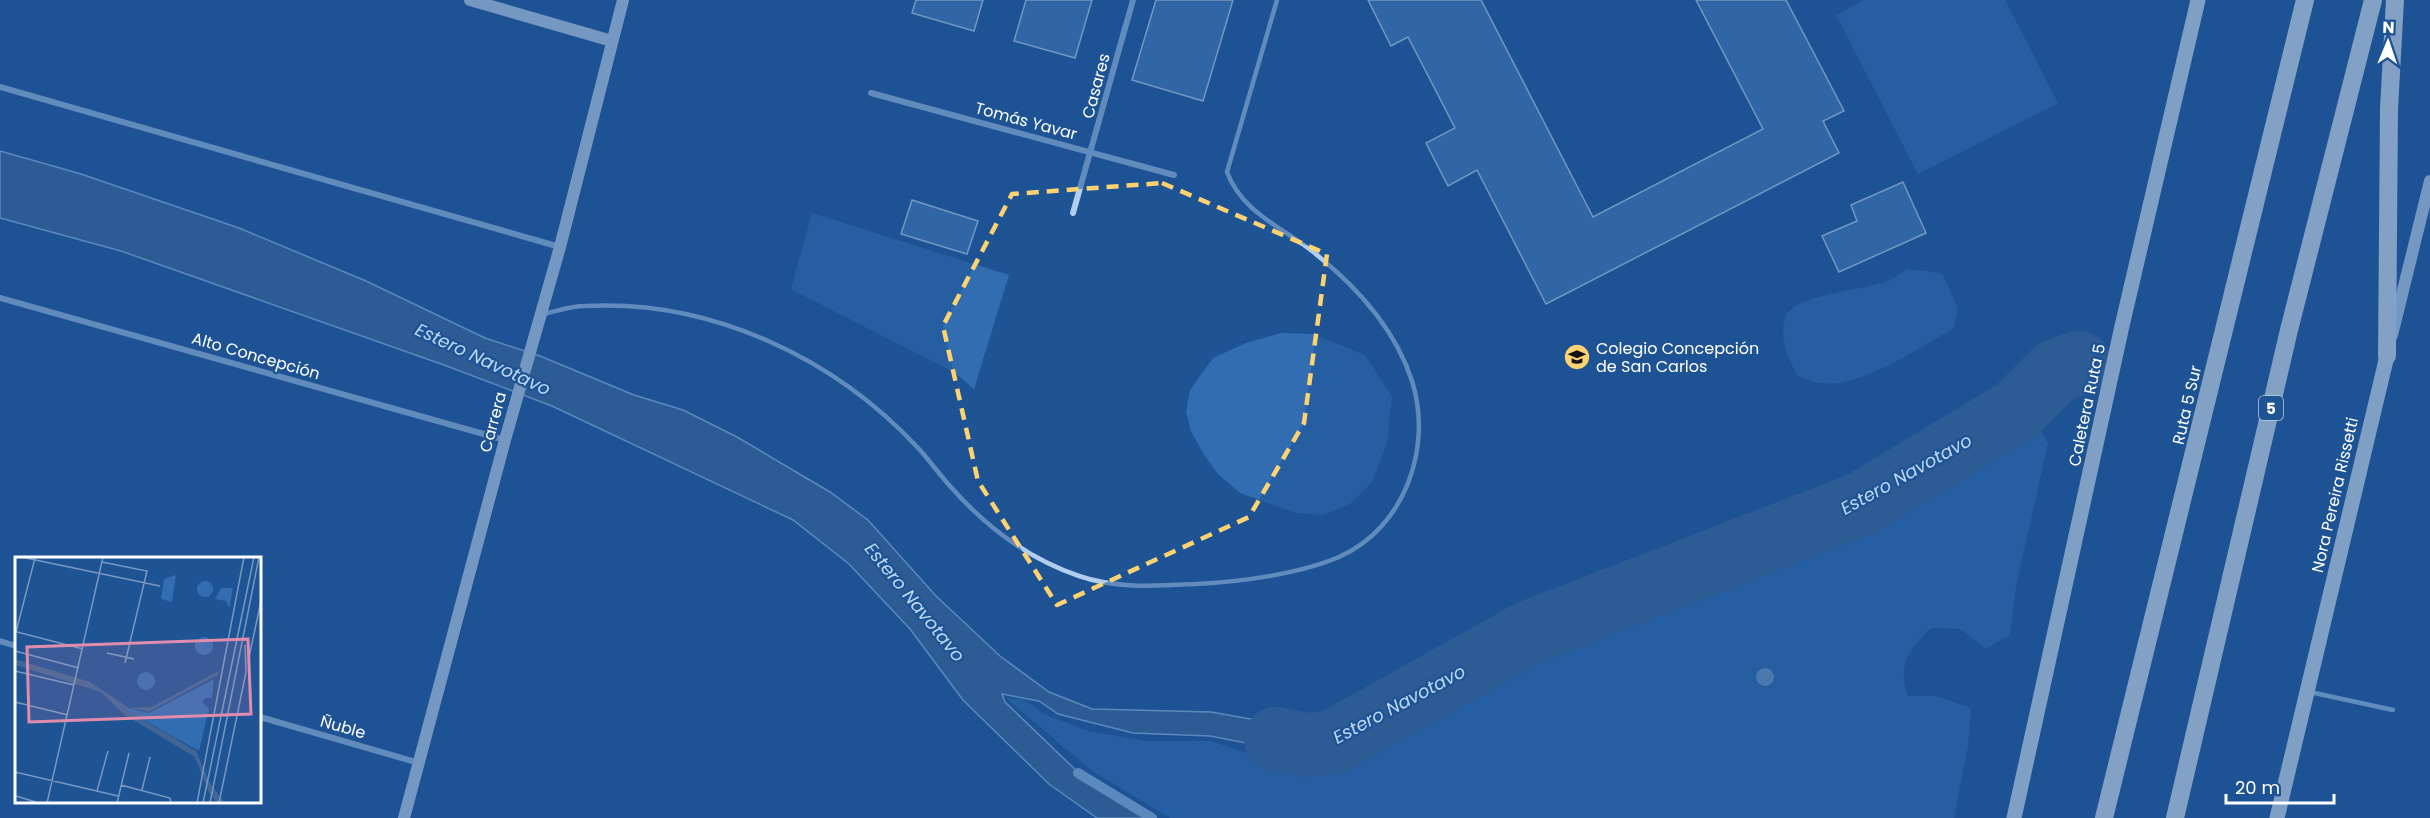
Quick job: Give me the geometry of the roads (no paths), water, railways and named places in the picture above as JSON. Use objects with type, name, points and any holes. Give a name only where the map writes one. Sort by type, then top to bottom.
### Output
[{"type":"highway","name":"Ruta 5 Sur","points":[[2104,818],[2305,0]]},
{"type":"highway","name":"5","points":[[2175,818],[2289,330],[2373,0]]},
{"type":"highway","points":[[2387,356],[2389,109],[2395,0]]},
{"type":"main road","name":"Caletera Ruta 5","points":[[2014,818],[2122,326],[2198,0]]},
{"type":"main road","name":"Nora Pereira Rissetti","points":[[2277,818],[2387,356]]},
{"type":"street","points":[[470,0],[612,41]]},
{"type":"street","name":"Carrera","points":[[404,818],[512,413],[560,247],[623,0]]},
{"type":"street","name":"Casares","points":[[1073,213],[1133,0]]},
{"type":"street","points":[[0,87],[560,247]]},
{"type":"street","name":"Tomás Yavar","points":[[871,93],[1174,175]]},
{"type":"street","name":"Nora Pereira Rissetti","points":[[2387,356],[2430,181]]},
{"type":"street","name":"Alto Concepción","points":[[0,297],[505,440]]},
{"type":"street","points":[[0,641],[15,646]]},
{"type":"street","name":"Ñuble","points":[[261,717],[419,764]]},
{"type":"lane","points":[[542,314],[583,306],[670,312],[740,330],[796,354],[857,392],[890,420],[974,512],[1003,535],[1035,556],[1081,577],[1133,586],[1214,583],[1319,564],[1342,556],[1363,543],[1381,526],[1405,491],[1418,449],[1417,404],[1412,382],[1400,353],[1384,325],[1364,300],[1311,250],[1253,211],[1240,199],[1227,172],[1277,0]]},
{"type":"lane","points":[[2307,692],[2393,710]]},
{"type":"water","points":[[0,151],[81,174],[239,228],[366,281],[485,338],[540,356],[634,395],[683,410],[737,437],[830,492],[868,520],[936,596],[1000,656],[1049,692],[1092,709],[1211,712],[1297,727],[1329,722],[1351,710],[1360,727],[1343,746],[1312,752],[1287,751],[1210,736],[1133,733],[1058,714],[1039,701],[1002,694],[1005,702],[1086,780],[1152,818],[1097,818],[1049,784],[963,700],[910,629],[849,564],[793,520],[552,406],[444,365],[121,251],[0,218]]},
{"type":"waterway","name":"Estero Navotavo","points":[[1276,739],[1305,745],[1333,742],[1530,632],[1861,504],[2017,410],[2056,371],[2079,363]]},
{"type":"waterway","points":[[1078,773],[1152,818]]},
{"type":"place","name":"Colegio Concepción de San Carlos","points":[[1577,357]]}]
